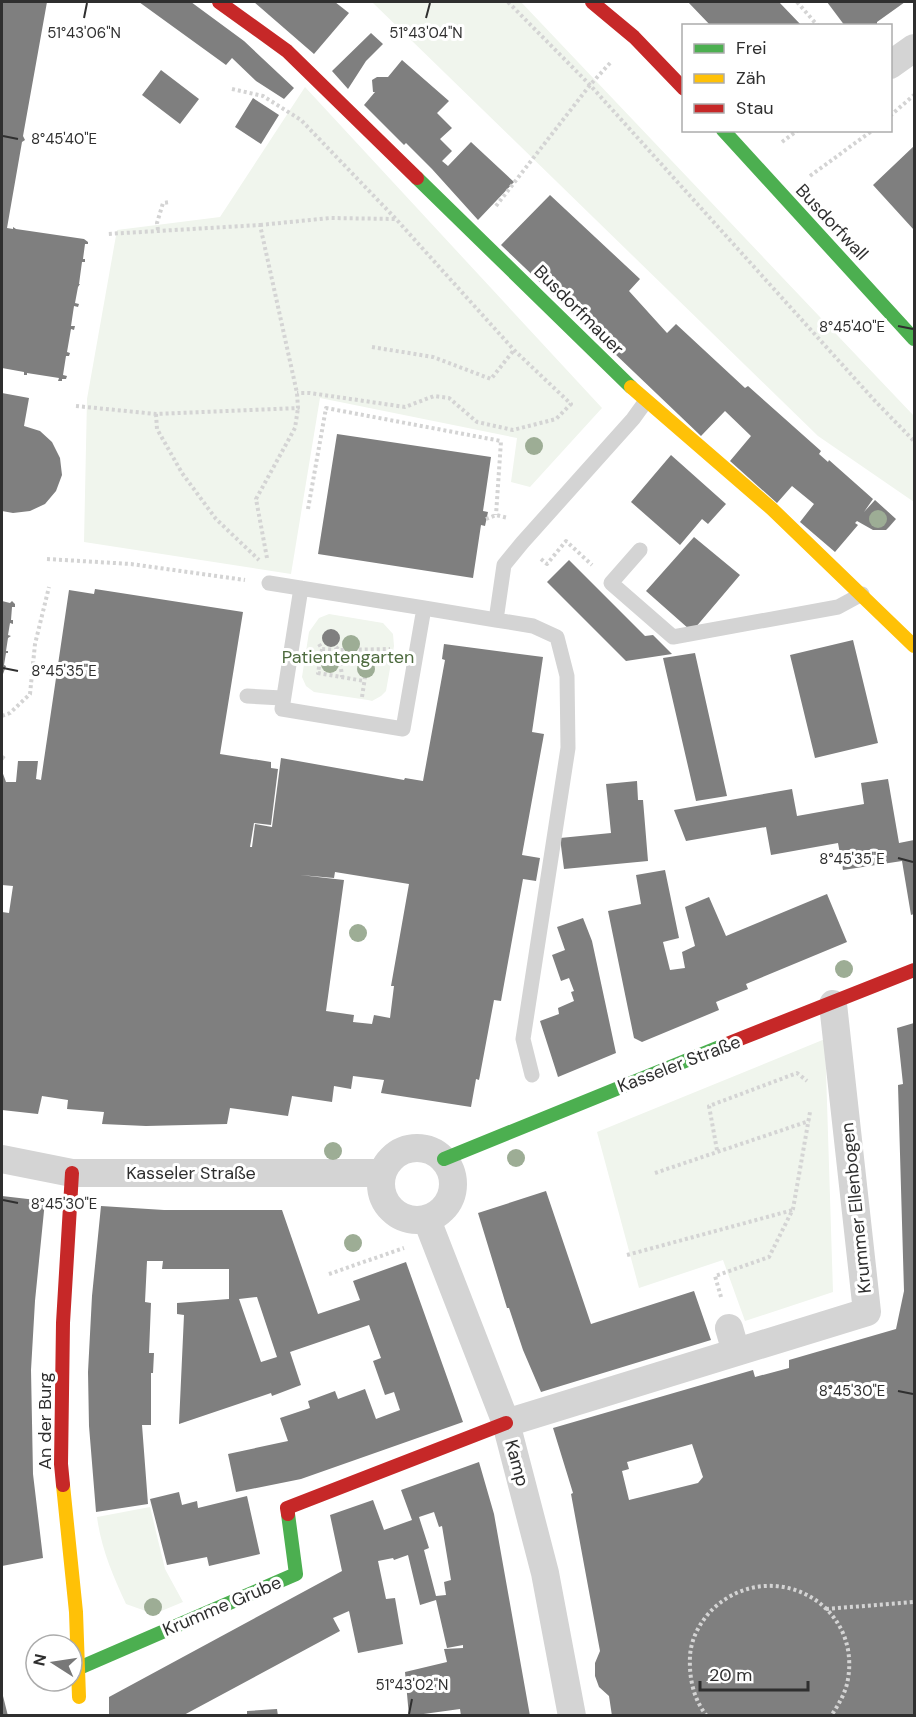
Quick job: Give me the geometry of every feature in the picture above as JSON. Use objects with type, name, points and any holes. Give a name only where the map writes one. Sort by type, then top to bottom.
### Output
[{"type":"street","name":"Busdorfmauer","points":[[219,2],[287,51],[646,401],[772,509],[915,646]]},
{"type":"street","points":[[592,2],[634,37],[682,87]]},
{"type":"street","points":[[892,64],[915,48]]},
{"type":"street","name":"Busdorfwall","points":[[725,132],[915,339]]},
{"type":"street","name":"Kasseler Straße","points":[[444,1159],[548,1115],[915,970]]},
{"type":"street","name":"Krummer Ellenbogen","points":[[506,1423],[733,1340],[867,1312],[833,1004]]},
{"type":"street","points":[[411,1148],[429,1149],[444,1159],[451,1170],[454,1182],[453,1194],[430,1229],[395,1214],[387,1206],[382,1196],[382,1173],[394,1156],[411,1148]]},
{"type":"street","name":"Kasseler Straße","points":[[2,1159],[72,1173],[382,1173]]},
{"type":"street","name":"An der Burg","points":[[72,1173],[63,1323],[61,1464],[77,1633]]},
{"type":"street","name":"Kamp","points":[[430,1229],[506,1423],[545,1573],[572,1716]]},
{"type":"street","name":"Krumme Grube","points":[[84,1666],[296,1574],[287,1508],[506,1423]]},
{"type":"lane","points":[[496,620],[504,565],[633,419],[646,401]]},
{"type":"lane","points":[[640,550],[611,582],[673,637],[838,607],[862,594]]},
{"type":"lane","points":[[269,583],[533,626],[557,637],[567,676],[568,748],[523,1039],[532,1075]]},
{"type":"lane","points":[[301,588],[282,698],[282,710],[404,729],[424,608]]},
{"type":"lane","points":[[247,696],[282,698]]},
{"type":"path","points":[[508,2],[590,85],[875,401],[915,441]]},
{"type":"path","points":[[797,2],[816,24]]},
{"type":"path","points":[[476,233],[590,85],[634,37]]},
{"type":"path","points":[[232,89],[263,96],[301,120],[396,219],[514,350],[571,404],[556,419],[513,430],[477,422],[448,398],[434,396],[405,407],[297,393]]},
{"type":"path","points":[[892,115],[915,95]]},
{"type":"path","points":[[783,195],[870,132]]},
{"type":"path","points":[[158,230],[163,203],[170,202]]},
{"type":"path","points":[[107,234],[260,225],[330,218],[396,219]]},
{"type":"path","points":[[156,414],[157,429],[182,473],[216,519],[262,564],[268,564],[256,499],[295,428],[298,408],[297,393],[260,225]]},
{"type":"path","points":[[372,347],[433,357],[491,379],[514,350]]},
{"type":"path","points":[[76,406],[156,414],[298,408]]},
{"type":"path","points":[[308,509],[326,408],[501,441],[496,515]]},
{"type":"path","points":[[522,543],[547,564],[566,541],[591,564]]},
{"type":"path","points":[[46,560],[131,564],[269,583]]},
{"type":"path","points":[[2,716],[30,694],[35,644],[49,587]]},
{"type":"path","points":[[316,640],[322,649],[318,673],[364,681]]},
{"type":"path","points":[[337,648],[342,678]]},
{"type":"path","points":[[322,649],[369,651],[404,648],[417,650]]},
{"type":"path","points":[[363,695],[369,651]]},
{"type":"path","points":[[717,1150],[709,1106],[797,1073],[808,1081]]},
{"type":"path","points":[[733,1340],[715,1276],[769,1257],[794,1209],[811,1102]]},
{"type":"path","points":[[654,1173],[808,1121]]},
{"type":"path","points":[[627,1255],[794,1209]]},
{"type":"path","points":[[329,1274],[430,1229]]},
{"type":"path","points":[[707,1716],[694,1693],[690,1672],[690,1651],[696,1631],[708,1613],[723,1599],[742,1590],[762,1585],[784,1586],[803,1593],[835,1619],[845,1638],[849,1658],[848,1679],[842,1699],[831,1716]]},
{"type":"path","points":[[825,1609],[915,1602]]},
{"type":"green space","points":[[372,2],[521,2],[914,416],[914,502],[818,436]]},
{"type":"green space","points":[[305,87],[602,408],[530,487],[511,482],[517,438],[320,398],[291,574],[84,542],[87,399],[117,230],[220,217]]},
{"type":"green space","name":"Patientengarten","points":[[329,614],[383,623],[393,634],[394,646],[386,691],[381,696],[372,701],[314,692],[306,686],[302,677],[309,632],[319,618]]},
{"type":"green space","points":[[825,1039],[833,1292],[745,1321],[723,1260],[639,1288],[597,1132]]},
{"type":"green space","points":[[150,1507],[165,1569],[183,1602],[154,1614],[126,1604],[108,1562],[97,1517]]},
{"type":"building","points":[[2,2],[47,2],[23,136],[25,140],[22,142],[7,228],[13,229],[13,227],[84,239],[88,242],[85,244],[83,259],[85,262],[82,262],[75,303],[79,304],[78,307],[74,306],[71,326],[75,326],[74,330],[71,329],[67,352],[70,353],[66,356],[63,375],[67,376],[62,381],[58,381],[59,378],[27,373],[24,375],[24,372],[2,368]]},
{"type":"building","points":[[139,2],[191,2],[244,41],[294,88],[284,99],[256,81],[232,58],[226,65]]},
{"type":"building","points":[[254,2],[335,2],[349,13],[314,54]]},
{"type":"building","points":[[688,2],[779,2],[800,24],[709,24]]},
{"type":"building","points":[[827,2],[905,2],[877,24],[844,24]]},
{"type":"building","points":[[371,33],[383,44],[366,61],[348,89],[332,71]]},
{"type":"building","points":[[402,60],[449,101],[437,113],[452,128],[440,139],[452,151],[442,161],[448,166],[471,142],[514,182],[478,220],[432,169],[364,105],[375,92],[373,92],[372,80],[377,77],[388,77]]},
{"type":"building","points":[[161,70],[199,99],[180,124],[142,95]]},
{"type":"building","points":[[253,98],[279,115],[261,144],[235,127]]},
{"type":"building","points":[[914,146],[914,230],[873,185]]},
{"type":"building","points":[[550,195],[640,279],[629,291],[667,333],[676,324],[745,388],[748,386],[821,451],[819,454],[873,499],[864,512],[875,500],[896,519],[889,527],[886,530],[873,530],[857,521],[855,523],[858,525],[835,552],[800,522],[814,504],[792,486],[777,503],[730,461],[751,436],[725,411],[701,436],[501,245]]},
{"type":"building","points":[[2,393],[29,398],[24,426],[40,431],[52,442],[60,458],[62,475],[56,491],[45,504],[30,511],[13,513],[2,511]]},
{"type":"building","points":[[337,434],[491,457],[483,511],[488,512],[485,526],[481,525],[473,578],[318,554]]},
{"type":"building","points":[[671,455],[726,504],[708,524],[702,519],[680,545],[631,502]]},
{"type":"building","points":[[694,537],[740,575],[695,628],[689,629],[646,591]]},
{"type":"building","points":[[569,560],[645,636],[653,635],[672,654],[626,661],[547,582]]},
{"type":"building","points":[[95,589],[243,612],[220,754],[271,762],[271,768],[278,769],[271,825],[254,823],[250,847],[252,847],[255,824],[272,827],[281,758],[404,780],[405,778],[423,781],[445,660],[442,659],[444,644],[543,657],[532,732],[544,734],[522,855],[540,858],[536,881],[523,879],[501,1001],[494,1000],[479,1080],[476,1079],[471,1107],[381,1093],[384,1080],[353,1076],[351,1089],[334,1086],[332,1102],[292,1096],[288,1116],[230,1108],[227,1124],[146,1126],[102,1124],[104,1112],[67,1109],[68,1100],[42,1096],[38,1114],[2,1110],[2,912],[9,913],[13,886],[2,885],[2,771],[6,782],[16,782],[18,761],[38,761],[36,779],[41,780],[69,590],[94,594]],"holes":[[[335,872],[409,884],[391,986],[394,986],[390,1018],[374,1015],[372,1024],[353,1022],[354,1015],[326,1011],[344,880],[300,875],[334,878]]]},
{"type":"building","points":[[2,601],[10,603],[12,601],[15,604],[15,607],[12,607],[13,624],[10,623],[8,635],[11,636],[8,638],[6,651],[8,653],[6,653],[4,665],[6,666],[3,674]]},
{"type":"building","points":[[331,629],[337,632],[340,638],[337,644],[331,647],[325,644],[322,638],[325,632]]},
{"type":"building","points":[[853,640],[878,743],[815,758],[790,655]]},
{"type":"building","points":[[695,653],[727,796],[696,801],[663,658]]},
{"type":"building","points":[[888,779],[899,843],[914,840],[914,914],[911,915],[902,861],[843,870],[838,843],[771,855],[766,827],[686,841],[674,810],[792,789],[797,816],[864,804],[861,783]]},
{"type":"building","points":[[637,781],[638,800],[643,800],[648,861],[564,869],[560,838],[611,833],[606,784]]},
{"type":"building","points":[[665,870],[679,938],[663,942],[670,970],[685,968],[682,952],[695,946],[685,907],[709,897],[726,936],[827,894],[847,942],[746,984],[748,989],[716,1002],[719,1010],[642,1042],[634,1038],[608,911],[641,904],[636,875]]},
{"type":"building","points":[[583,918],[592,941],[616,1053],[558,1077],[540,1021],[559,1014],[558,1008],[574,1001],[571,992],[574,991],[569,978],[561,981],[552,955],[565,950],[557,927]]},
{"type":"building","points":[[914,1023],[914,1716],[612,1716],[609,1696],[599,1687],[595,1676],[595,1663],[600,1651],[571,1494],[573,1493],[553,1428],[753,1370],[755,1377],[789,1368],[789,1360],[896,1329],[904,1291],[898,1085],[903,1084],[897,1028]],"holes":[[[692,1444],[703,1477],[698,1483],[629,1500],[622,1471],[629,1469],[627,1462]]]},
{"type":"building","points":[[546,1191],[591,1324],[694,1291],[711,1340],[541,1392],[523,1350],[509,1308],[507,1308],[478,1213]]},
{"type":"building","points":[[2,1196],[45,1201],[31,1370],[33,1474],[43,1558],[2,1566]]},
{"type":"building","points":[[101,1206],[164,1210],[282,1210],[318,1314],[360,1300],[353,1281],[406,1262],[463,1422],[301,1479],[236,1492],[228,1454],[288,1441],[280,1418],[310,1408],[308,1401],[335,1391],[338,1399],[365,1389],[376,1419],[400,1410],[394,1392],[385,1395],[373,1361],[381,1358],[369,1325],[290,1352],[301,1385],[179,1424],[184,1315],[177,1314],[177,1303],[229,1299],[229,1269],[162,1269],[163,1261],[147,1261],[145,1302],[151,1303],[149,1353],[154,1353],[153,1373],[151,1373],[151,1425],[142,1425],[148,1504],[96,1512],[89,1426],[88,1372],[92,1296]],"holes":[[[257,1297],[277,1357],[261,1362],[239,1299]]]},
{"type":"building","points":[[479,1462],[494,1514],[530,1716],[461,1716],[460,1709],[409,1716],[405,1672],[447,1662],[444,1649],[463,1648],[463,1645],[447,1648],[436,1600],[420,1605],[408,1555],[394,1560],[393,1558],[378,1561],[386,1599],[395,1598],[403,1644],[358,1653],[349,1611],[333,1618],[340,1631],[182,1716],[109,1716],[109,1697],[342,1571],[330,1515],[373,1500],[384,1530],[412,1520],[401,1490]],"holes":[[[434,1512],[439,1527],[442,1526],[451,1580],[444,1582],[446,1595],[436,1596],[424,1550],[429,1548],[419,1517]]]},
{"type":"building","points":[[179,1492],[182,1505],[197,1501],[198,1508],[247,1496],[260,1554],[209,1566],[207,1557],[167,1565],[150,1499]]},
{"type":"building","points":[[2,1692],[8,1716],[2,1716]]},
{"type":"building","points":[[277,1709],[278,1716],[247,1716],[247,1711]]},
{"type":"traffic: fast","points":[[725,132],[914,339]]},
{"type":"traffic: fast","points":[[417,178],[631,387]]},
{"type":"traffic: fast","points":[[444,1159],[727,1044]]},
{"type":"traffic: fast","points":[[84,1666],[296,1574],[288,1514]]},
{"type":"traffic: slow","points":[[631,387],[772,509],[914,646]]},
{"type":"traffic: slow","points":[[63,1485],[76,1612],[79,1697]]},
{"type":"traffic: jam","points":[[219,2],[287,51],[417,178]]},
{"type":"traffic: jam","points":[[592,2],[634,37],[682,87]]},
{"type":"traffic: jam","points":[[727,1044],[914,970]]},
{"type":"traffic: jam","points":[[63,1485],[61,1464],[63,1323],[72,1173]]},
{"type":"traffic: jam","points":[[288,1514],[287,1508],[506,1423]]}]
